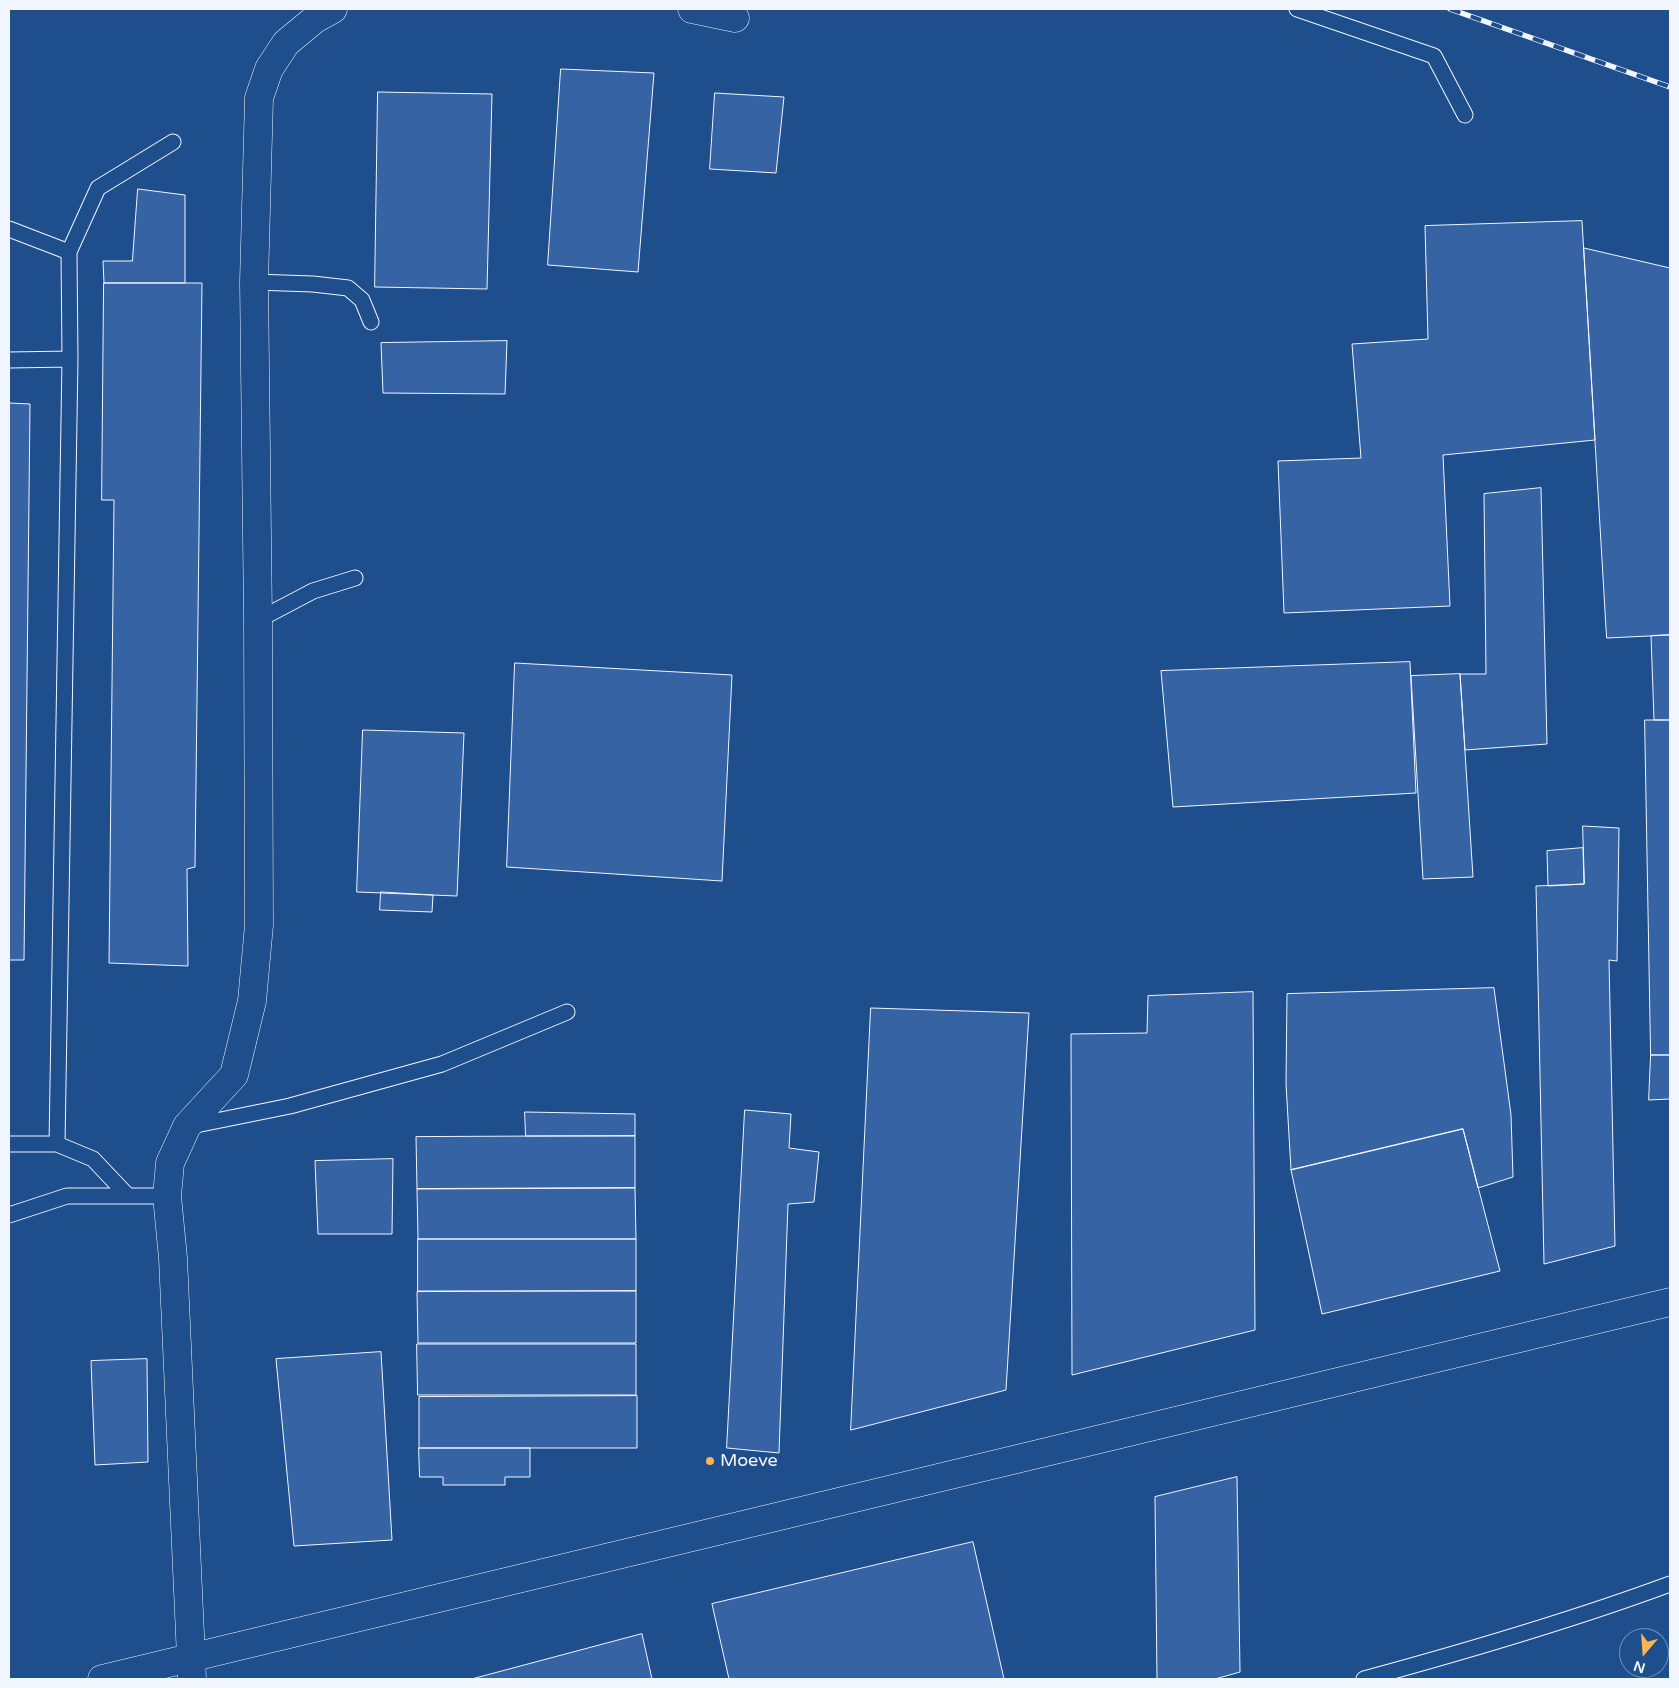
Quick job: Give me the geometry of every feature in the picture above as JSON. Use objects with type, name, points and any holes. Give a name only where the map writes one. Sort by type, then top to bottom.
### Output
[{"type":"street","points":[[191,1668],[173,1258],[166,1196],[170,1163],[187,1126],[234,1076],[252,1001],[259,925],[254,282],[259,98],[269,69],[286,43],[315,19],[333,9]]},
{"type":"street","points":[[692,9],[735,18]]},
{"type":"street","points":[[102,1679],[191,1668],[1670,1302]]},
{"type":"lane","points":[[1297,9],[1434,56],[1465,115]]},
{"type":"lane","points":[[57,1144],[70,359],[69,252],[98,188],[173,142]]},
{"type":"lane","points":[[9,229],[69,252]]},
{"type":"lane","points":[[254,282],[313,284],[348,288],[362,300],[371,322]]},
{"type":"lane","points":[[9,360],[70,359]]},
{"type":"lane","points":[[258,620],[313,591],[355,578]]},
{"type":"lane","points":[[187,1126],[290,1106],[442,1064],[567,1012]]},
{"type":"lane","points":[[9,1144],[57,1144],[93,1159],[128,1196]]},
{"type":"lane","points":[[9,1215],[67,1196],[166,1196]]},
{"type":"lane","points":[[1364,1679],[1623,1601],[1670,1584]]},
{"type":"building","points":[[561,69],[654,73],[638,272],[548,265]]},
{"type":"building","points":[[378,92],[492,94],[487,289],[375,287]]},
{"type":"building","points":[[715,93],[784,97],[776,173],[710,169]]},
{"type":"building","points":[[138,189],[185,195],[185,283],[104,283],[103,261],[132,261]]},
{"type":"building","points":[[1582,221],[1595,440],[1443,455],[1450,606],[1284,613],[1278,461],[1361,458],[1352,344],[1428,339],[1425,226]]},
{"type":"building","points":[[1584,248],[1670,268],[1670,635],[1607,638]]},
{"type":"building","points":[[104,283],[202,283],[195,867],[187,869],[188,966],[109,963],[114,500],[102,500]]},
{"type":"building","points":[[507,341],[505,394],[383,393],[381,343]]},
{"type":"building","points":[[9,403],[30,404],[24,960],[9,960]]},
{"type":"building","points":[[1541,488],[1547,744],[1465,750],[1460,674],[1486,674],[1484,494]]},
{"type":"building","points":[[1670,635],[1670,720],[1654,720],[1651,636]]},
{"type":"building","points":[[1410,662],[1416,793],[1173,807],[1161,671]]},
{"type":"building","points":[[515,663],[732,675],[722,881],[507,867]]},
{"type":"building","points":[[1460,674],[1473,877],[1423,879],[1411,676]]},
{"type":"building","points":[[1645,720],[1670,720],[1670,1055],[1651,1055]]},
{"type":"building","points":[[363,730],[464,733],[457,896],[357,892]]},
{"type":"building","points":[[1583,826],[1619,828],[1617,961],[1609,960],[1615,1246],[1544,1264],[1536,886],[1584,884]]},
{"type":"building","points":[[1583,848],[1584,884],[1548,886],[1547,851]]},
{"type":"building","points":[[381,892],[433,895],[432,912],[380,910]]},
{"type":"building","points":[[1494,988],[1511,1115],[1513,1177],[1478,1188],[1463,1129],[1291,1170],[1286,1084],[1287,994]]},
{"type":"building","points":[[1253,992],[1255,1330],[1072,1375],[1071,1034],[1147,1033],[1148,996]]},
{"type":"building","points":[[871,1008],[1029,1013],[1006,1390],[851,1430]]},
{"type":"building","points":[[1651,1055],[1670,1055],[1670,1099],[1649,1100]]},
{"type":"building","points":[[745,1110],[791,1114],[789,1148],[819,1152],[814,1202],[788,1204],[779,1453],[727,1448]]},
{"type":"building","points":[[525,1112],[635,1114],[635,1136],[526,1136]]},
{"type":"building","points":[[1463,1129],[1500,1271],[1322,1314],[1291,1170]]},
{"type":"building","points":[[635,1136],[635,1188],[417,1189],[416,1137]]},
{"type":"building","points":[[393,1159],[392,1234],[318,1234],[315,1161]]},
{"type":"building","points":[[635,1188],[636,1239],[418,1239],[417,1189]]},
{"type":"building","points":[[418,1239],[636,1239],[636,1291],[418,1291]]},
{"type":"building","points":[[636,1291],[636,1343],[418,1343],[417,1292]]},
{"type":"building","points":[[417,1344],[636,1344],[636,1395],[418,1395]]},
{"type":"building","points":[[381,1352],[392,1540],[294,1546],[276,1359]]},
{"type":"building","points":[[147,1359],[148,1462],[95,1465],[91,1361]]},
{"type":"building","points":[[637,1396],[637,1448],[419,1448],[419,1397]]},
{"type":"building","points":[[419,1448],[530,1448],[530,1477],[505,1477],[505,1485],[443,1485],[443,1477],[420,1477]]},
{"type":"building","points":[[1237,1477],[1240,1672],[1215,1679],[1157,1679],[1155,1497]]},
{"type":"building","points":[[973,1542],[1004,1679],[729,1679],[712,1604]]},
{"type":"building","points":[[642,1634],[652,1679],[472,1679]]},
{"type":"railway","points":[[1450,9],[1670,87]]},
{"type":"place","name":"Moeve","points":[[710,1461]]}]
